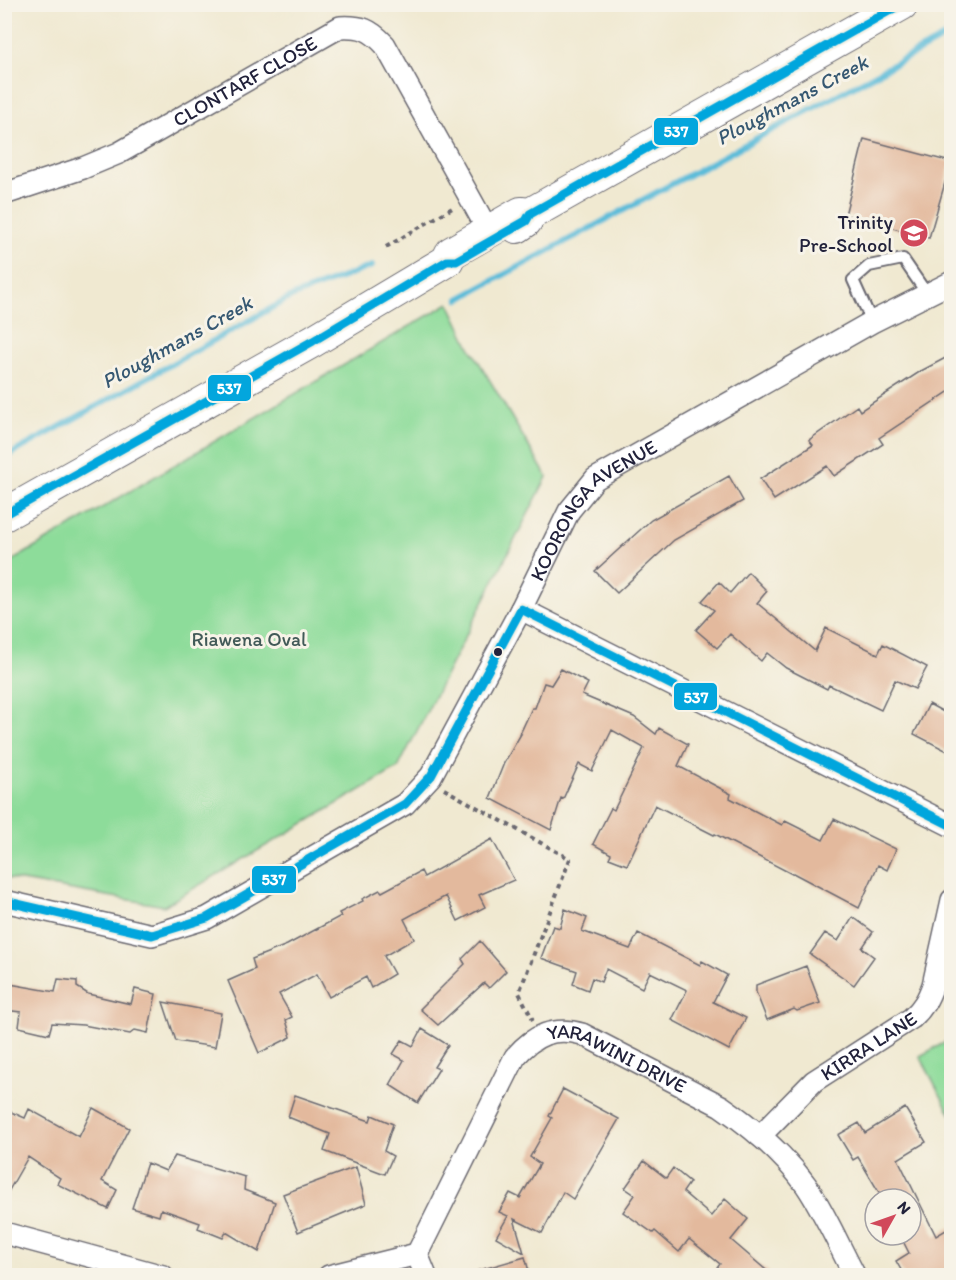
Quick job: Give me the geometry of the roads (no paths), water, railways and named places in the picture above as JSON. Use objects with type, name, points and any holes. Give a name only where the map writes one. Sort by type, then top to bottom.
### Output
[{"type":"street","points":[[4,515],[313,341],[447,261],[456,261],[526,221],[530,214],[902,4]]},
{"type":"street","name":"CLONTARF CLOSE","points":[[4,194],[83,168],[119,153],[340,27],[357,26],[374,33],[385,45],[489,232]]},
{"type":"street","points":[[447,261],[451,253],[521,213],[530,214]]},
{"type":"street","name":"KOORONGA AVENUE","points":[[4,900],[152,935],[207,918],[405,804],[428,780],[521,609],[569,511],[595,479],[872,322],[951,282]]},
{"type":"street","points":[[521,609],[951,826]]},
{"type":"street","name":"KIRRA LANE","points":[[760,1136],[814,1081],[912,1018],[921,1009],[933,985],[951,900]]},
{"type":"street","name":"YARAWINI DRIVE","points":[[417,1254],[515,1057],[524,1046],[540,1036],[568,1030],[582,1034],[721,1106],[760,1136],[779,1153],[805,1185],[855,1275]]},
{"type":"street","points":[[4,1233],[163,1275]]},
{"type":"street","points":[[329,1275],[417,1254],[426,1275]]},
{"type":"lane","points":[[872,322],[853,280],[869,266],[903,259],[927,294]]},
{"type":"waterway","name":"Ploughmans Creek","points":[[459,299],[952,33]]},
{"type":"waterway","name":"Ploughmans Creek","points":[[4,458],[293,296],[372,266]]},
{"type":"place","name":"Trinity Pre-School","points":[[914,233]]},
{"type":"park label","name":"Riawena Oval","points":[[249,639]]}]
